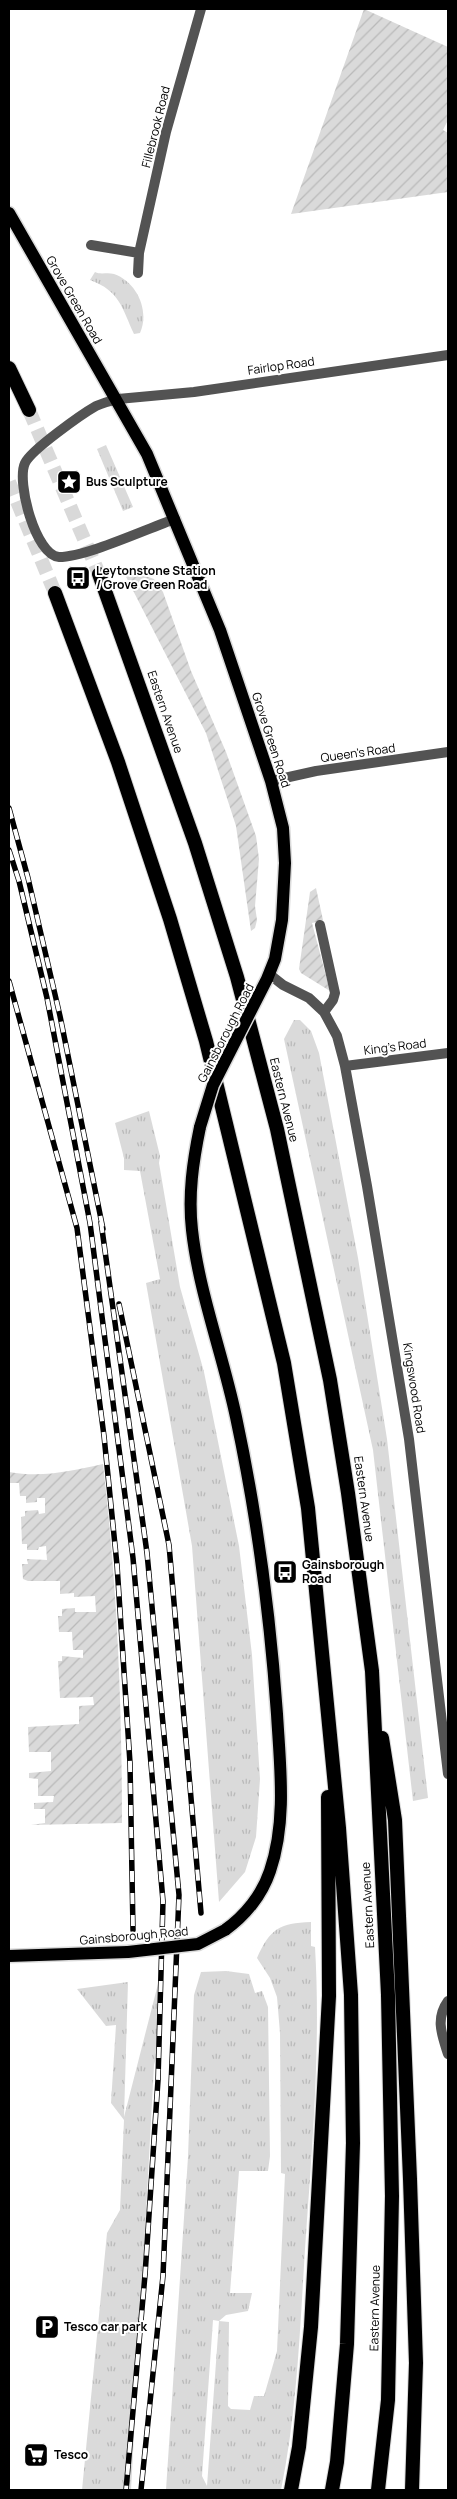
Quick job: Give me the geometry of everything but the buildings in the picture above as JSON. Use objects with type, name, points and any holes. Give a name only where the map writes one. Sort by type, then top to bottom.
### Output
[{"type":"highway","points":[[9,368],[28,410]]},
{"type":"highway","name":"Eastern Avenue","points":[[99,574],[195,843],[237,977],[277,1129],[330,1380],[348,1494],[372,1671],[388,1995],[392,2196],[388,2400],[378,2490]]},
{"type":"highway","name":"Eastern Avenue","points":[[56,592],[118,762],[170,919],[206,1042],[284,1363],[308,1508],[325,1679],[351,1995],[353,2143],[346,2344],[337,2462],[332,2490]]},
{"type":"highway","points":[[372,1671],[395,1820],[416,2363],[412,2490]]},
{"type":"highway","points":[[290,2490],[299,2447],[311,2327],[329,1996],[325,1679]]},
{"type":"main road","name":"Grove Green Road","points":[[9,213],[89,354],[118,399],[147,454],[220,630],[271,781],[283,828],[285,863],[282,920],[275,959],[268,977]]},
{"type":"main road","name":"Gainsborough Road","points":[[9,1956],[128,1952],[169,1949],[198,1944],[226,1930],[242,1917],[256,1900],[270,1872],[278,1835],[282,1784],[272,1647],[259,1541],[236,1418],[202,1282],[192,1231],[190,1194],[200,1127],[213,1085],[268,977]]},
{"type":"street","name":"Fillebrook Road","points":[[138,273],[140,253],[166,132],[201,9]]},
{"type":"street","points":[[90,245],[140,253]]},
{"type":"street","name":"Fairlop Road","points":[[118,399],[194,392],[448,356]]},
{"type":"street","points":[[118,399],[94,407],[26,460],[22,470],[24,499],[45,550],[57,557],[78,554],[175,519]]},
{"type":"street","name":"Queen's Road","points":[[271,781],[316,771],[448,752]]},
{"type":"street","points":[[320,924],[336,992],[333,1000],[324,1012]]},
{"type":"street","name":"Kingswood Road","points":[[268,977],[309,998],[324,1012],[337,1036],[345,1066],[369,1196],[409,1439],[448,1774]]},
{"type":"street","name":"King's Road","points":[[345,1066],[448,1053]]},
{"type":"street","points":[[448,2001],[440,2015],[440,2025],[448,2054]]},
{"type":"green space","points":[[364,9],[448,47],[448,120],[443,130],[448,133],[448,192],[291,214]]},
{"type":"green space","points":[[95,272],[114,274],[122,278],[135,290],[142,307],[143,324],[140,333],[134,334],[123,308],[114,295],[100,284],[90,280]]},
{"type":"green space","points":[[106,445],[133,507],[123,511],[97,449]]},
{"type":"green space","points":[[121,567],[154,579],[163,592],[191,671],[226,752],[256,836],[259,859],[255,906],[257,920],[255,928],[251,931],[236,826],[206,733]]},
{"type":"green space","points":[[316,888],[323,920],[312,923],[330,991],[301,973],[299,969],[310,892]]},
{"type":"green space","points":[[294,1020],[300,1020],[311,1031],[319,1053],[358,1258],[387,1439],[428,1798],[413,1801],[373,1450],[284,1039]]},
{"type":"green space","points":[[149,1111],[160,1156],[159,1163],[180,1287],[204,1372],[239,1546],[252,1655],[260,1779],[256,1837],[245,1872],[219,1902],[192,1546],[146,1283],[160,1279],[140,1171],[124,1170],[124,1158],[115,1123]]},
{"type":"green space","points":[[103,1464],[118,1644],[122,1823],[31,1825],[45,1823],[45,1809],[34,1809],[34,1803],[53,1802],[54,1796],[38,1796],[38,1779],[29,1778],[29,1773],[51,1771],[51,1752],[29,1752],[28,1727],[79,1724],[79,1706],[94,1705],[93,1697],[60,1698],[58,1661],[62,1661],[62,1656],[83,1658],[83,1650],[73,1650],[72,1632],[59,1632],[58,1616],[62,1616],[62,1609],[75,1608],[75,1612],[96,1612],[95,1596],[74,1597],[74,1593],[60,1594],[60,1581],[28,1581],[23,1579],[22,1564],[28,1564],[27,1559],[47,1560],[46,1546],[39,1547],[38,1550],[27,1550],[27,1544],[22,1544],[21,1517],[25,1516],[25,1511],[38,1510],[39,1514],[45,1513],[45,1498],[37,1498],[37,1502],[26,1503],[26,1496],[20,1496],[19,1483],[9,1483],[9,1472],[45,1474]]},
{"type":"green space","points":[[311,1922],[311,1946],[315,1947],[317,1985],[316,2060],[313,2136],[297,2370],[291,2431],[281,2490],[166,2490],[188,2157],[194,1995],[201,1972],[226,1971],[249,1974],[255,1993],[262,1991],[268,2007],[270,2156],[268,2171],[239,2171],[230,2293],[252,2293],[248,2311],[226,2315],[219,2321],[229,2322],[228,2406],[231,2409],[250,2410],[254,2396],[264,2396],[277,2351],[285,2174],[281,2173],[280,2033],[277,1997],[270,1978],[257,1958],[271,1934],[283,1926]],"holes":[[[213,2320],[219,2321],[207,2486],[202,2476]]]},
{"type":"green space","points":[[159,1980],[161,2039],[154,2065],[131,2490],[82,2490],[107,2233],[120,2210],[124,2120],[111,2103],[116,2025],[106,2026],[77,1989],[128,1982],[124,2117]]},
{"type":"tunnel","points":[[29,410],[99,574]]},
{"type":"tunnel","points":[[9,482],[55,593]]},
{"type":"railway","points":[[9,808],[28,878],[60,1016],[103,1229]]},
{"type":"railway","points":[[9,850],[19,881],[47,998],[90,1223],[133,1558],[163,1901],[158,2080],[145,2275],[126,2490]]},
{"type":"railway","points":[[9,981],[77,1228],[104,1436],[117,1565],[130,1763],[133,1930]]},
{"type":"railway","points":[[101,1222],[147,1553],[179,1895],[163,2276],[141,2490]]},
{"type":"railway","points":[[119,1304],[169,1545],[201,1913]]},
{"type":"place","name":"Bus Sculpture","points":[[69,482]]},
{"type":"place","name":"Leytonstone Station / Grove Green Road","points":[[78,578]]},
{"type":"place","name":"Gainsborough Road","points":[[285,1572]]},
{"type":"place","name":"Tesco car park","points":[[47,2327]]},
{"type":"place","name":"Tesco","points":[[36,2455]]}]
